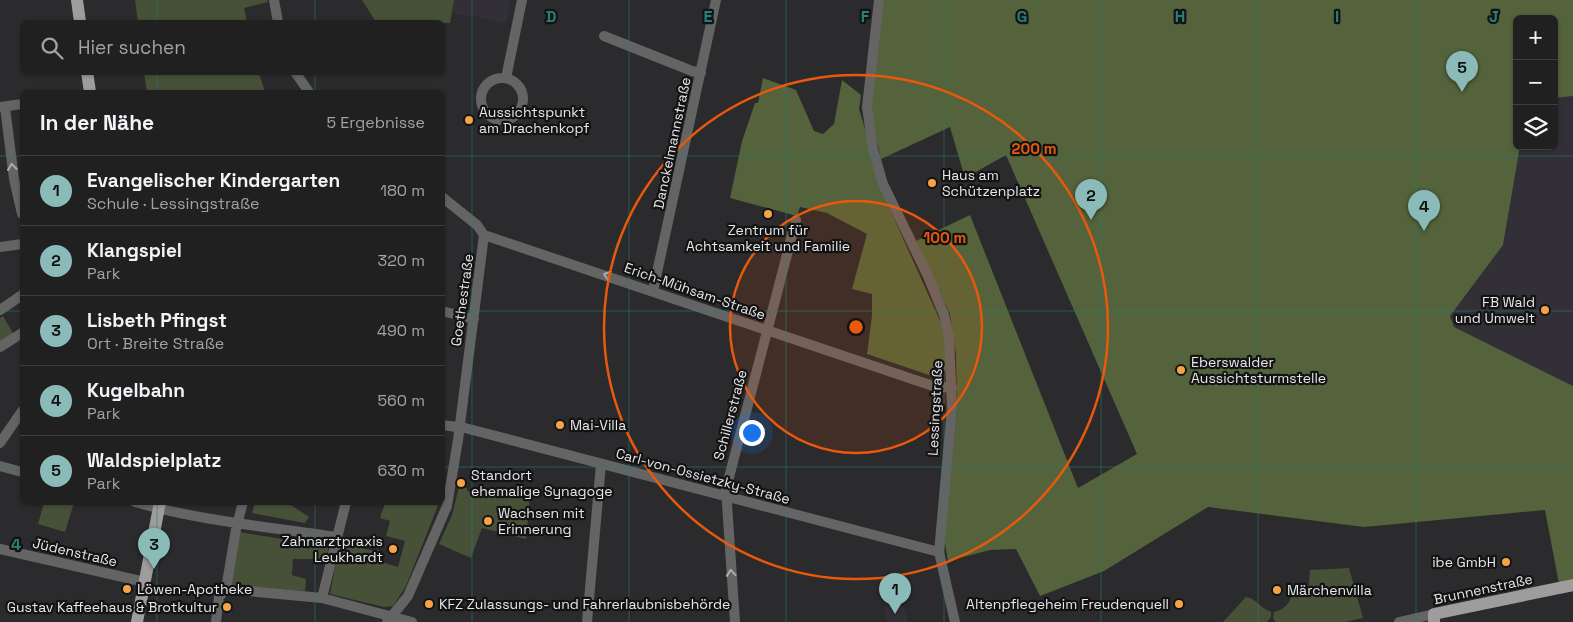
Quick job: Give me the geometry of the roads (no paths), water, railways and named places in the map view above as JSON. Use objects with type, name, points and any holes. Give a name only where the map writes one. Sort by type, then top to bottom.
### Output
[{"type":"main road","points":[[77,0],[80,20]]},
{"type":"main road","points":[[87,75],[90,90]]},
{"type":"main road","points":[[137,622],[159,506]]},
{"type":"main road","name":"Brunnenstraße","points":[[1434,618],[1573,585]]},
{"type":"street","points":[[274,0],[278,20]]},
{"type":"street","points":[[506,78],[522,0]]},
{"type":"street","name":"Danckelmannstraße","points":[[653,291],[716,0]]},
{"type":"street","name":"Lessingstraße","points":[[879,0],[867,107],[869,125],[883,184],[928,276],[944,315],[952,354],[952,408],[939,552],[955,622]]},
{"type":"street","points":[[604,36],[701,73]]},
{"type":"street","points":[[296,75],[308,90]]},
{"type":"street","points":[[506,78],[518,86],[523,99],[522,106],[512,117],[498,119],[486,112],[481,99],[486,85],[491,80],[506,78]]},
{"type":"street","points":[[20,104],[2,107],[20,205]]},
{"type":"street","name":"Erich-Mühsam-Straße","points":[[445,199],[478,226],[484,234],[933,386],[952,388]]},
{"type":"street","name":"Schillerstraße","points":[[735,622],[725,496],[796,220]]},
{"type":"street","name":"Goethestraße","points":[[390,619],[408,596],[446,506],[474,320],[484,234]]},
{"type":"street","points":[[0,247],[20,244]]},
{"type":"street","points":[[0,310],[20,296]]},
{"type":"street","points":[[445,312],[474,320]]},
{"type":"street","points":[[0,347],[20,334]]},
{"type":"street","points":[[0,443],[20,413]]},
{"type":"street","name":"Carl-von-Ossietzky-Straße","points":[[445,425],[459,427],[939,552]]},
{"type":"street","points":[[587,622],[601,464]]},
{"type":"street","points":[[0,466],[20,471]]},
{"type":"street","points":[[216,622],[220,597],[226,589],[237,523],[242,505]]},
{"type":"street","points":[[322,598],[345,505]]},
{"type":"street","points":[[159,506],[237,523],[336,537]]},
{"type":"street","name":"Jüdenstraße","points":[[0,549],[144,582]]},
{"type":"street","points":[[226,589],[322,598],[390,619],[412,622]]},
{"type":"street","name":"Brunnenstraße","points":[[1399,622],[1434,618]]},
{"type":"place","name":"Waldspielplatz","points":[[1462,92]]},
{"type":"place","name":"Aussichtspunkt am Drachenkopf","points":[[469,120]]},
{"type":"place","name":"Haus am Schützenplatz","points":[[932,183]]},
{"type":"place","name":"Zentrum für Achtsamkeit und Familie","points":[[768,214]]},
{"type":"place","name":"Klangspiel","points":[[1091,220]]},
{"type":"place","name":"Kugelbahn","points":[[1424,231]]},
{"type":"place","name":"FB Wald und Umwelt","points":[[1545,310]]},
{"type":"place","name":"Eberswalder Aussichtsturmstelle","points":[[1181,370]]},
{"type":"place","name":"Mai-Villa","points":[[560,425]]},
{"type":"place","name":"Standort ehemalige Synagoge","points":[[461,483]]},
{"type":"place","name":"Wachsen mit Erinnerung","points":[[488,521]]},
{"type":"place","name":"Zahnarztpraxis Leukhardt","points":[[393,549]]},
{"type":"place","name":"ibe GmbH","points":[[1506,562]]},
{"type":"place","name":"Lisbeth Pfingst","points":[[154,569]]},
{"type":"place","name":"Löwen-Apotheke","points":[[127,589]]},
{"type":"place","name":"Märchenvilla","points":[[1277,590]]},
{"type":"place","name":"KFZ Zulassungs- und Fahrerlaubnisbehörde","points":[[429,604]]},
{"type":"place","name":"Altenpflegeheim Freudenquell","points":[[1179,604]]},
{"type":"place","name":"Gustav Kaffeehaus & Brotkultur","points":[[227,607]]},
{"type":"place","name":"Evangelischer Kindergarten","points":[[895,614]]}]
